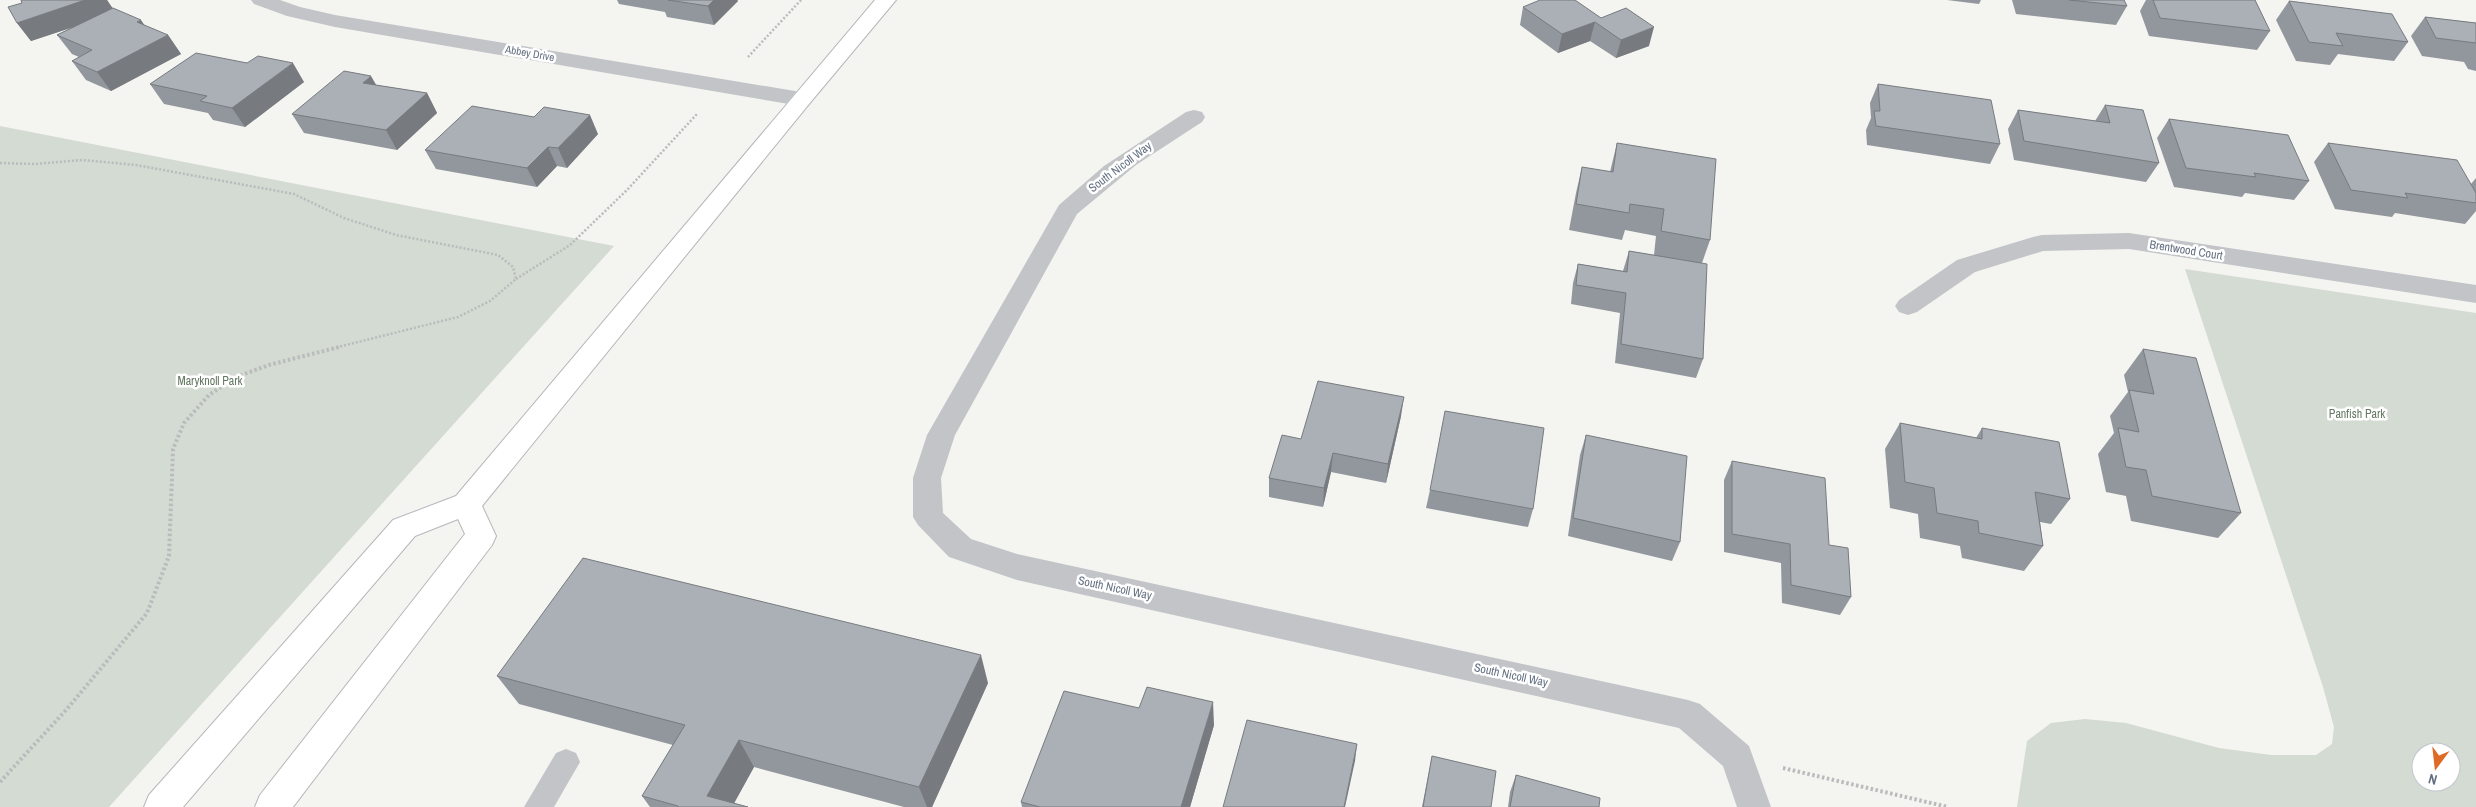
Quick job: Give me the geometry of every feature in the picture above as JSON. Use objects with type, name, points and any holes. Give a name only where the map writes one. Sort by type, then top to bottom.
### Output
[{"type":"main road","points":[[161,807],[404,528],[466,504],[801,99],[886,0]]},
{"type":"main road","points":[[272,807],[481,536],[466,504]]},
{"type":"street","name":"Abbey Drive","points":[[261,0],[294,12],[335,20],[801,99]]},
{"type":"street","name":"South Nicoll Way","points":[[1194,117],[1138,151],[1093,185],[1067,210],[941,435],[926,478],[928,517],[960,548],[1017,567],[1688,715],[1737,758],[1754,807]]},
{"type":"street","name":"Brentwood Court","points":[[1908,306],[1966,266],[2042,243],[2061,242],[2129,241],[2476,294]]},
{"type":"lane","points":[[538,807],[566,762]]},
{"type":"path","points":[[0,782],[67,709],[147,613],[169,556],[173,449],[184,423],[209,395],[236,378],[268,365],[458,317],[490,301],[516,279],[570,245],[627,190],[801,0]]},
{"type":"path","points":[[0,163],[35,164],[82,160],[136,165],[294,194],[344,218],[396,235],[498,255],[513,267],[516,279]]},
{"type":"path","points":[[1737,758],[1948,807]]},
{"type":"green space","name":"Maryknoll Park","points":[[0,126],[614,246],[109,807],[0,807]]},
{"type":"green space","name":"Panfish Park","points":[[2185,269],[2476,313],[2476,807],[2017,807],[2027,741],[2051,723],[2085,719],[2126,723],[2219,748],[2271,755],[2316,755],[2332,744],[2334,727],[2323,687]]},
{"type":"building","points":[[21,0],[85,0],[17,23],[8,7],[22,3]]},
{"type":"building","points":[[668,0],[714,0],[708,6]]},
{"type":"building","points":[[1540,0],[1575,0],[1601,18],[1626,8],[1654,27],[1621,40],[1595,22],[1562,34],[1523,7]]},
{"type":"building","points":[[2069,0],[2124,0],[2127,6]]},
{"type":"building","points":[[2153,0],[2255,0],[2270,31],[2160,18]]},
{"type":"building","points":[[2289,1],[2392,14],[2408,42],[2336,33],[2343,46],[2309,42]]},
{"type":"building","points":[[113,8],[141,20],[137,22],[168,35],[97,72],[72,61],[92,50],[57,35]]},
{"type":"building","points":[[2425,17],[2476,23],[2476,43],[2436,38]]},
{"type":"building","points":[[196,53],[247,63],[258,56],[293,63],[232,108],[200,101],[207,96],[150,84]]},
{"type":"building","points":[[344,71],[371,76],[363,83],[427,93],[386,130],[292,114]]},
{"type":"building","points":[[1878,84],[1991,100],[2000,144],[1876,126],[1874,111],[1880,111]]},
{"type":"building","points":[[2105,105],[2143,110],[2159,163],[2024,141],[2018,110],[2110,123]]},
{"type":"building","points":[[472,106],[534,117],[544,107],[590,115],[558,148],[548,147],[527,168],[425,150]]},
{"type":"building","points":[[2169,119],[2288,135],[2309,181],[2254,173],[2256,177],[2186,168]]},
{"type":"building","points":[[1617,143],[1716,159],[1710,240],[1661,231],[1664,209],[1630,204],[1629,213],[1576,204],[1582,167],[1613,172]]},
{"type":"building","points":[[2328,143],[2457,160],[2476,193],[2476,203],[2405,193],[2408,198],[2351,190]]},
{"type":"building","points":[[1629,251],[1707,264],[1703,359],[1621,344],[1626,293],[1576,285],[1578,264],[1627,272]]},
{"type":"building","points":[[2143,349],[2196,358],[2241,513],[2152,496],[2146,470],[2126,467],[2118,428],[2139,432],[2129,390],[2154,394]]},
{"type":"building","points":[[1318,381],[1404,397],[1388,464],[1333,453],[1324,488],[1269,478],[1282,435],[1301,439]]},
{"type":"building","points":[[1445,411],[1544,428],[1533,509],[1430,490]]},
{"type":"building","points":[[1900,423],[1982,439],[1982,428],[2059,442],[2070,499],[2035,492],[2043,546],[1979,533],[1978,521],[1937,513],[1934,488],[1905,482]]},
{"type":"building","points":[[1586,435],[1687,456],[1680,542],[1573,518]]},
{"type":"building","points":[[1732,461],[1825,478],[1829,545],[1848,548],[1851,597],[1791,585],[1790,544],[1732,534]]},
{"type":"building","points":[[583,558],[981,655],[919,787],[739,740],[707,796],[748,807],[678,807],[642,796],[685,725],[497,676]]},
{"type":"building","points":[[1147,687],[1213,702],[1181,807],[1040,807],[1021,802],[1064,691],[1139,708]]},
{"type":"building","points":[[1247,720],[1357,744],[1344,807],[1223,807]]},
{"type":"building","points":[[1432,756],[1496,771],[1491,807],[1423,807]]},
{"type":"building","points":[[1516,775],[1600,798],[1599,807],[1510,807]]}]
